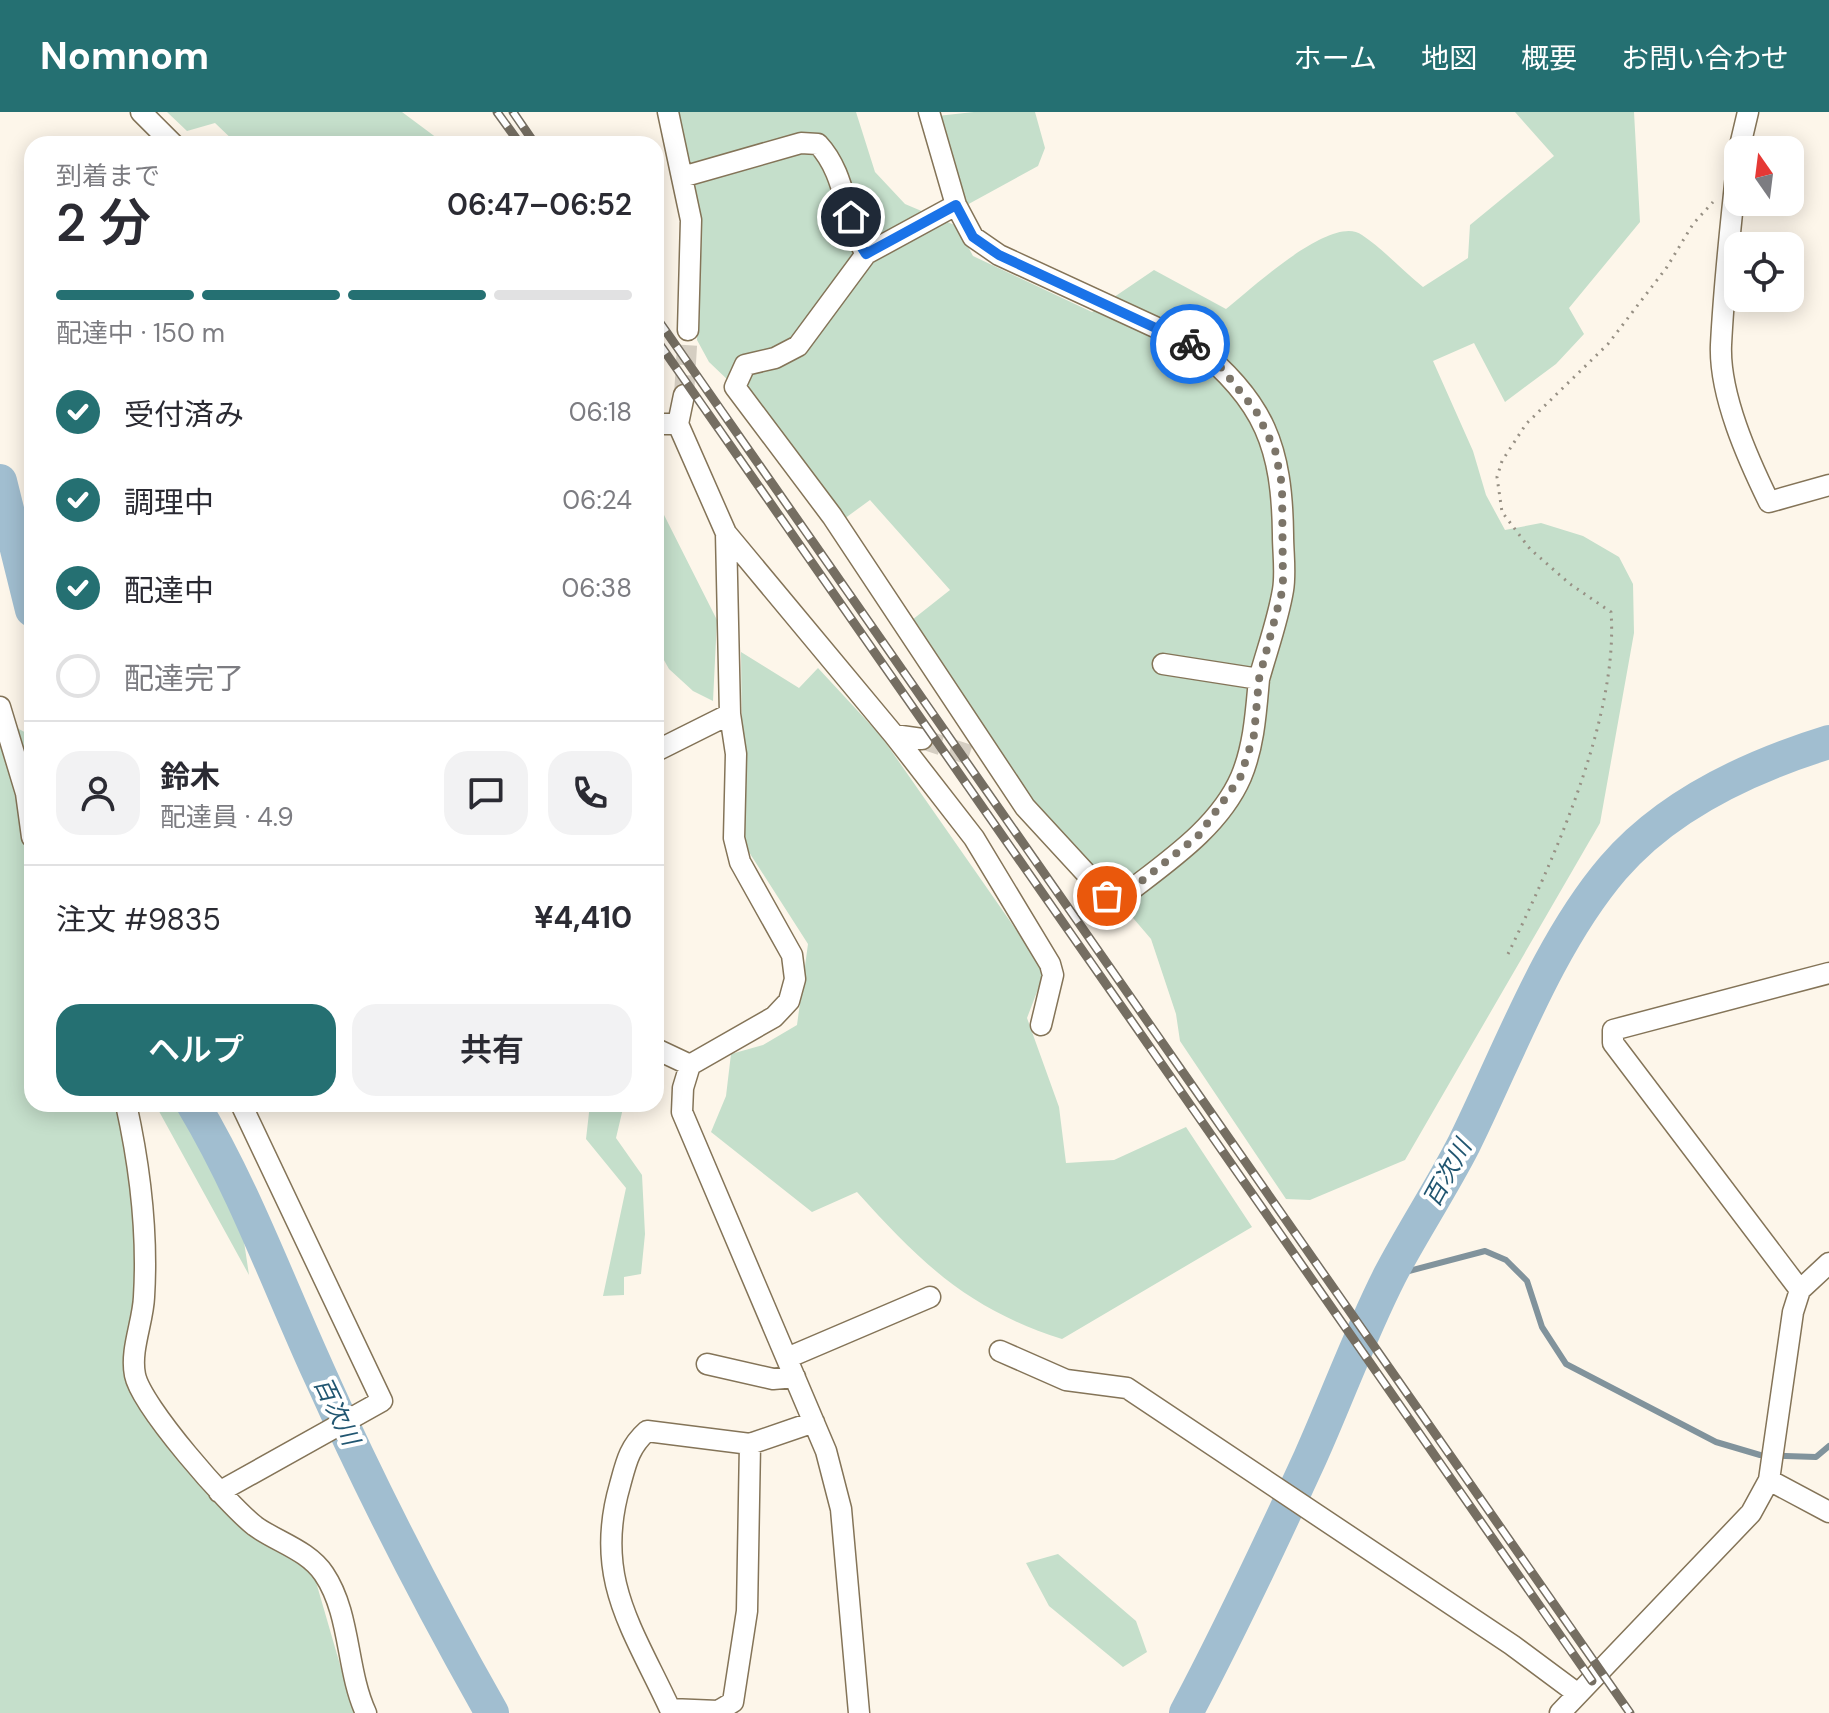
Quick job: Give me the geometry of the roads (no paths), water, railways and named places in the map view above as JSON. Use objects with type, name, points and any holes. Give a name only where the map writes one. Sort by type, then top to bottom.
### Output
[{"type":"street","points":[[141,112],[165,136]]},
{"type":"street","points":[[668,112],[691,220],[688,330]]},
{"type":"street","points":[[929,112],[956,205],[973,237],[999,255],[1194,345],[1218,364],[1256,411],[1275,450],[1282,485],[1283,588],[1259,679],[1254,735],[1240,778],[1198,836],[1118,900],[1107,896],[982,759],[905,623],[832,516],[735,387],[745,365],[775,358],[798,346],[866,254],[956,205]]},
{"type":"street","points":[[1742,136],[1748,112]]},
{"type":"street","points":[[682,177],[801,143],[818,144],[838,171],[857,240],[866,254]]},
{"type":"street","points":[[1733,216],[1721,343],[1726,387],[1748,460],[1769,502],[1829,485]]},
{"type":"street","points":[[684,395],[678,424],[726,533],[894,735],[974,838],[1050,964],[1053,975],[1041,1025]]},
{"type":"street","points":[[664,424],[678,424]]},
{"type":"street","points":[[726,533],[730,714],[736,754],[734,838],[740,862],[792,955],[795,979],[789,1001],[774,1017],[690,1065],[683,1088],[682,1112],[814,1422],[841,1509],[859,1713]]},
{"type":"street","points":[[1163,664],[1259,679]]},
{"type":"street","points":[[0,707],[24,786]]},
{"type":"street","points":[[664,747],[730,714]]},
{"type":"street","points":[[894,735],[922,739]]},
{"type":"street","points":[[1800,1290],[1613,1043],[1613,1030],[1829,973]]},
{"type":"street","points":[[664,1053],[690,1065]]},
{"type":"street","points":[[128,1112],[139,1162],[144,1227],[144,1298],[135,1374],[143,1397],[219,1492],[256,1526],[289,1544],[323,1572],[335,1596],[366,1713]]},
{"type":"street","points":[[219,1492],[382,1401],[245,1112]]},
{"type":"street","points":[[1560,1713],[1751,1513],[1771,1462],[1800,1290],[1829,1263]]},
{"type":"street","points":[[707,1364],[773,1379],[930,1297]]},
{"type":"street","points":[[1000,1351],[1066,1380],[1127,1388],[1512,1645],[1578,1694]]},
{"type":"street","points":[[750,1444],[747,1611],[733,1702],[718,1711],[670,1709],[617,1600],[610,1551],[614,1505],[632,1445],[647,1431],[750,1444],[814,1422]]},
{"type":"street","points":[[1771,1462],[1829,1512]]},
{"type":"waterway","name":"百次川","points":[[0,481],[24,578]]},
{"type":"waterway","name":"百次川","points":[[1186,1713],[1280,1522],[1390,1275],[1464,1144],[1531,1001],[1568,931],[1613,868],[1659,825],[1712,790],[1770,763],[1829,742]]},
{"type":"waterway","name":"百次川","points":[[198,1112],[244,1203],[380,1502],[492,1713]]},
{"type":"waterway","points":[[1390,1276],[1485,1251],[1506,1260],[1527,1281],[1542,1327],[1566,1364],[1716,1442],[1760,1455],[1816,1457],[1829,1446]]},
{"type":"tunnel","points":[[684,395],[688,330]]},
{"type":"tunnel","points":[[922,739],[973,756]]},
{"type":"railway","points":[[497,112],[514,136]]},
{"type":"railway","points":[[513,112],[530,136]]},
{"type":"railway","points":[[664,328],[1630,1713]]},
{"type":"railway","points":[[664,350],[1592,1681]]}]
